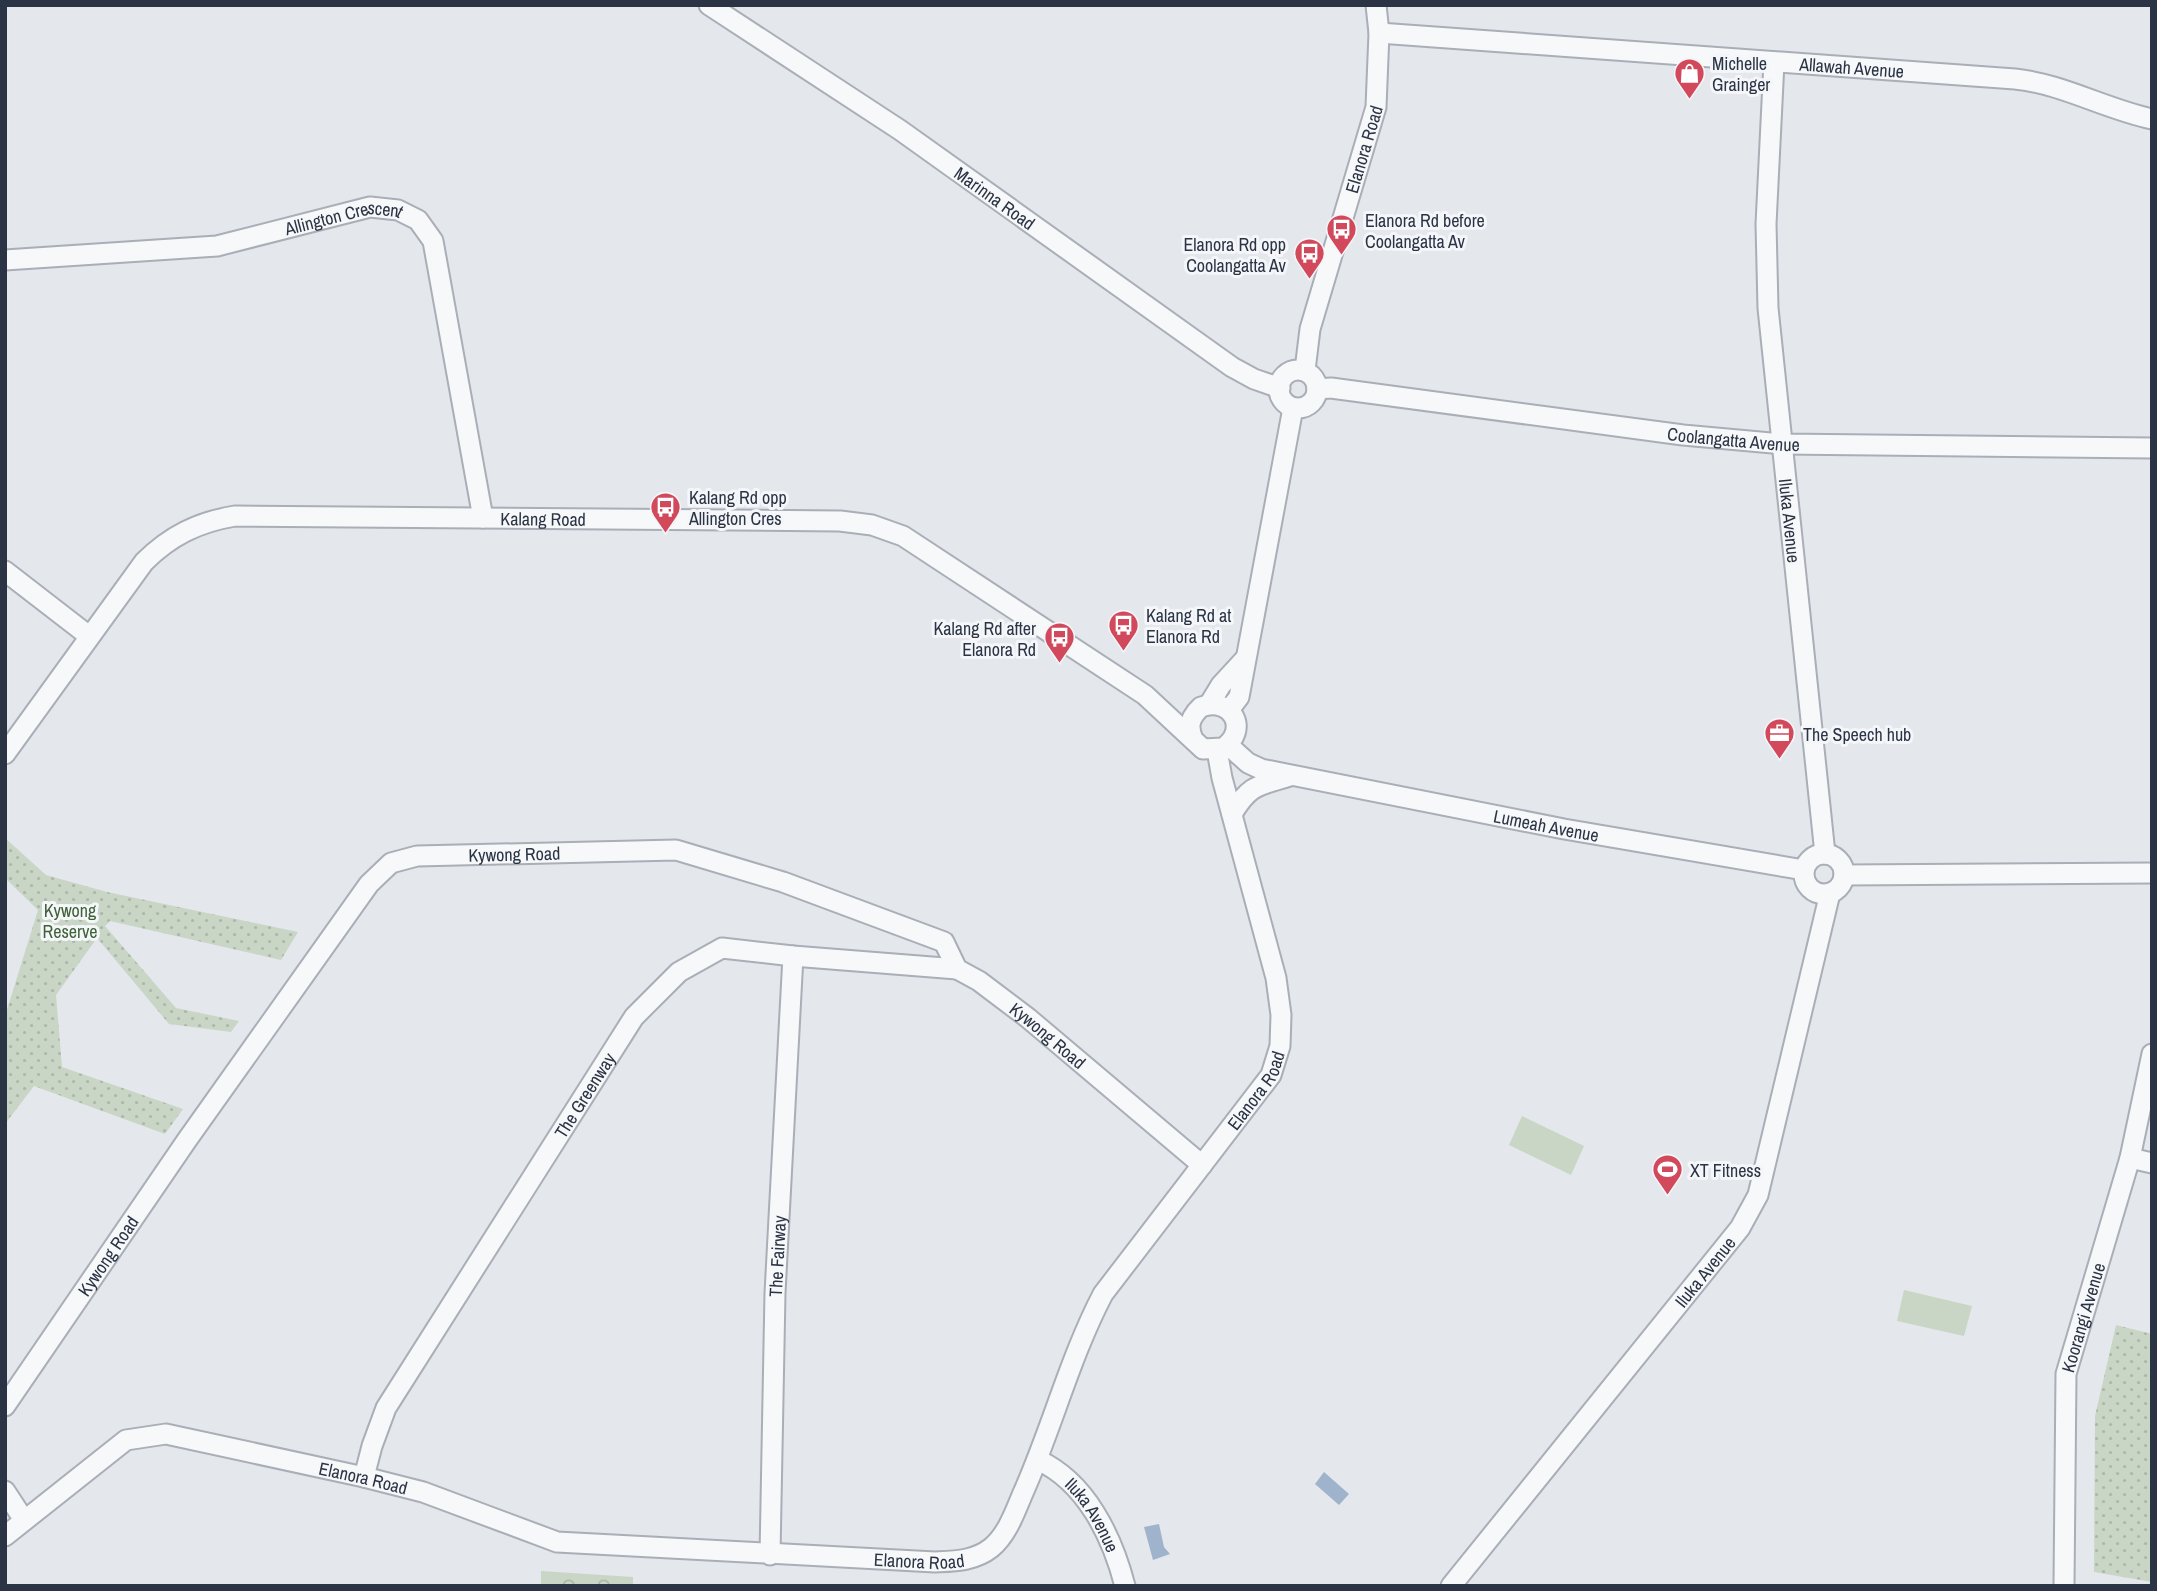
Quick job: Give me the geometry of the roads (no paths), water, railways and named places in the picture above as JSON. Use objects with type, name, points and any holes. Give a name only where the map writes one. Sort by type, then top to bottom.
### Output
[{"type":"street","name":"Marinna Road","points":[[709,5],[900,130],[1232,367],[1254,379],[1280,388]]},
{"type":"street","name":"Elanora Road","points":[[1305,370],[1310,329],[1376,107],[1379,33],[1376,5]]},
{"type":"street","name":"Allawah Avenue","points":[[1379,33],[2032,81],[2152,118]]},
{"type":"street","name":"Iluka Avenue","points":[[1774,62],[1766,224],[1768,308],[1825,854]]},
{"type":"street","name":"Allington Crescent","points":[[5,260],[217,246],[370,207],[398,210],[418,220],[433,241],[483,518]]},
{"type":"street","points":[[1305,370],[1315,380],[1317,389],[1310,403],[1299,409],[1282,400],[1280,388],[1285,377],[1291,372],[1305,370]]},
{"type":"street","name":"Coolangatta Avenue","points":[[1317,389],[1331,388],[1683,436],[1782,444],[2152,448]]},
{"type":"street","points":[[1229,710],[1240,697],[1293,408]]},
{"type":"street","name":"Kalang Road","points":[[5,754],[131,577],[155,551],[181,532],[214,519],[235,516],[840,521],[872,526],[903,536],[1145,695],[1193,739]]},
{"type":"street","points":[[5,571],[89,636]]},
{"type":"street","points":[[1245,659],[1189,726],[1193,739],[1203,749],[1223,748],[1261,769],[1291,776]]},
{"type":"street","name":"Kalang Road","points":[[1145,695],[1202,708]]},
{"type":"street","points":[[1202,708],[1223,706],[1229,710],[1237,727],[1234,737],[1223,748]]},
{"type":"street","name":"Elanora Road","points":[[5,1535],[126,1440],[166,1434],[422,1492],[557,1542],[935,1562],[970,1560],[992,1547],[1007,1529],[1038,1460],[1090,1319],[1103,1294],[1271,1075],[1280,1046],[1282,1015],[1276,978],[1232,814],[1223,748]]},
{"type":"street","points":[[1232,814],[1246,793],[1258,786],[1291,776]]},
{"type":"street","name":"Lumeah Avenue","points":[[1291,776],[1539,824],[1804,870]]},
{"type":"street","name":"Kywong Road","points":[[5,1406],[187,1139],[369,884],[391,863],[417,856],[676,850],[783,881],[944,942],[957,969],[979,981],[1027,1018],[1202,1165]]},
{"type":"street","points":[[1825,854],[1837,859],[1844,875],[1840,886],[1830,893],[1813,891],[1805,882],[1804,870],[1810,860],[1825,854]]},
{"type":"street","points":[[1844,875],[2152,873]]},
{"type":"street","name":"Iluka Avenue","points":[[1451,1586],[1740,1227],[1758,1195],[1830,893]]},
{"type":"street","name":"The Greenway","points":[[365,1477],[372,1446],[387,1408],[634,1017],[678,972],[722,948],[957,969]]},
{"type":"street","name":"The Fairway","points":[[770,1555],[775,1293],[793,956]]},
{"type":"street","name":"Koorangi Avenue","points":[[2064,1586],[2066,1374],[2130,1158],[2152,1054]]},
{"type":"street","points":[[2130,1158],[2152,1163]]},
{"type":"street","name":"Iluka Avenue","points":[[1038,1460],[1057,1468],[1080,1489],[1103,1527],[1125,1586]]},
{"type":"street","points":[[5,1491],[24,1520]]},
{"type":"water","points":[[1324,1472],[1349,1494],[1339,1505],[1315,1484]]},
{"type":"water","points":[[1159,1524],[1164,1547],[1170,1554],[1153,1560],[1144,1527]]},
{"type":"place","name":"Michelle Grainger","points":[[1689,100]]},
{"type":"place","name":"Elanora Rd before Coolangatta Av","points":[[1342,257]]},
{"type":"place","name":"Elanora Rd opp Coolangatta Av","points":[[1309,281]]},
{"type":"place","name":"Kalang Rd opp Allington Cres","points":[[666,534]]},
{"type":"place","name":"Kalang Rd at Elanora Rd","points":[[1123,652]]},
{"type":"place","name":"Kalang Rd after Elanora Rd","points":[[1059,665]]},
{"type":"place","name":"The Speech hub","points":[[1780,761]]},
{"type":"place","name":"XT Fitness","points":[[1667,1197]]},
{"type":"park label","name":"Kywong Reserve","points":[[70,920]]}]
